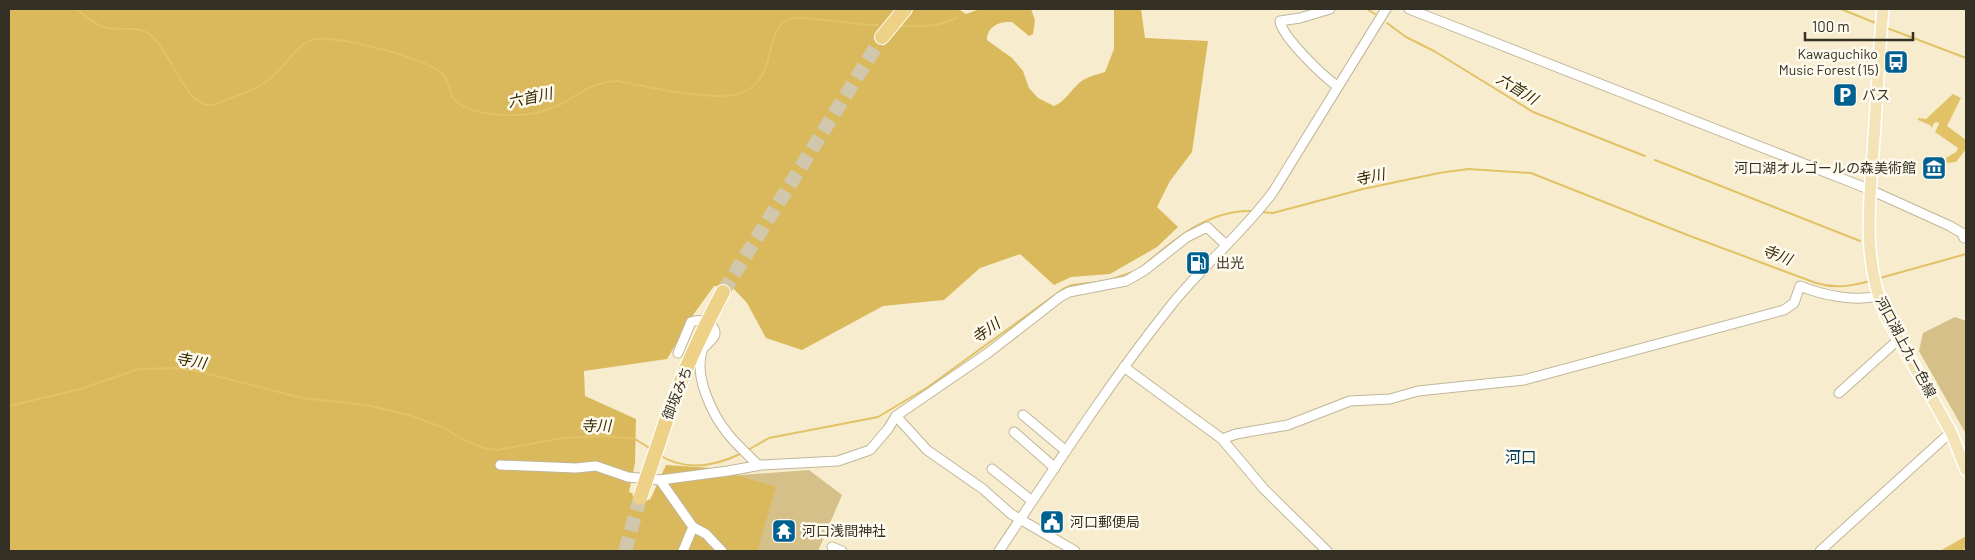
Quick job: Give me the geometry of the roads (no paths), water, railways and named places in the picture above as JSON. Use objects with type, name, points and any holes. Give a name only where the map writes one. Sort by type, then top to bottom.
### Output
[{"type":"highway","points":[[882,37],[905,9]]},
{"type":"highway","name":"御坂みち","points":[[640,498],[670,408],[707,322],[723,292]]},
{"type":"main road","name":"河口湖上九一色線","points":[[1883,13],[1871,190],[1870,244],[1873,276],[1877,293],[1899,339],[1951,432],[1966,470]]},
{"type":"street","points":[[1330,9],[1300,18],[1280,21],[1282,30],[1337,86]]},
{"type":"street","points":[[999,551],[1124,366],[1169,307],[1260,209],[1286,174],[1337,86],[1386,9]]},
{"type":"street","points":[[1409,9],[1871,190],[1950,226],[1962,233],[1964,238]]},
{"type":"street","points":[[500,465],[576,468],[596,466],[628,477],[660,480],[758,465],[845,460],[870,450],[888,429],[896,416],[988,353],[1060,297],[1069,292],[1126,281],[1145,270],[1186,237],[1207,227],[1226,245]]},
{"type":"street","points":[[1222,439],[1236,434],[1288,425],[1350,401],[1390,399],[1418,390],[1514,382],[1569,369],[1784,310],[1794,303],[1800,286],[1835,296],[1866,298],[1877,293]]},
{"type":"street","points":[[678,353],[691,322],[698,319],[707,322],[715,331],[715,336],[702,350],[700,363],[703,388],[728,434],[758,465]]},
{"type":"street","points":[[1839,393],[1899,339]]},
{"type":"street","points":[[1124,366],[1222,439],[1264,489],[1327,551]]},
{"type":"street","points":[[1023,415],[1066,451]]},
{"type":"street","points":[[896,416],[927,450],[983,489],[1011,514],[1075,551]]},
{"type":"street","points":[[1014,432],[1054,468]]},
{"type":"street","points":[[1820,551],[1951,432]]},
{"type":"street","points":[[992,469],[1032,501]]},
{"type":"street","points":[[660,480],[692,526],[706,534],[722,551]]},
{"type":"street","points":[[683,551],[692,526]]},
{"type":"street","points":[[832,547],[842,551]]},
{"type":"waterway","name":"六首川","points":[[76,9],[100,26],[147,32],[165,52],[189,92],[204,104],[217,104],[260,86],[275,75],[303,45],[315,39],[327,39],[361,44],[399,54],[432,67],[446,78],[452,96],[462,106],[480,112],[503,115],[522,115],[550,109],[593,86],[618,81],[696,95],[727,96],[739,94],[753,86],[763,74],[776,34],[787,20],[804,18],[878,25]]},
{"type":"waterway","name":"六首川","points":[[1367,9],[1375,14]]},
{"type":"waterway","points":[[1841,9],[1878,24]]},
{"type":"waterway","name":"六首川","points":[[902,26],[930,26],[958,17]]},
{"type":"waterway","name":"六首川","points":[[1387,23],[1406,37],[1434,51],[1533,112],[1645,156]]},
{"type":"waterway","points":[[1887,28],[1966,58]]},
{"type":"waterway","name":"六首川","points":[[1655,160],[1860,241]]},
{"type":"waterway","name":"寺川","points":[[1262,212],[1273,213],[1363,189],[1439,173],[1468,169],[1531,173],[1690,236],[1816,283],[1843,286],[1870,281]]},
{"type":"waterway","name":"寺川","points":[[1144,265],[1168,245],[1207,220],[1237,212],[1253,211]]},
{"type":"waterway","name":"寺川","points":[[1880,278],[1966,254]]},
{"type":"waterway","name":"寺川","points":[[748,450],[769,438],[878,417],[928,387],[1063,289],[1072,285],[1107,281],[1138,270]]},
{"type":"waterway","name":"寺川","points":[[9,406],[80,389],[139,369],[176,368],[196,371],[302,398],[366,405],[409,415],[444,428],[462,439],[484,448],[497,450],[563,438],[604,436],[635,439],[651,449]]},
{"type":"waterway","name":"寺川","points":[[661,456],[671,461],[692,466],[712,464],[742,453]]},
{"type":"tunnel","points":[[723,292],[882,37]]},
{"type":"tunnel","points":[[625,551],[640,498]]},
{"type":"place","name":"Kawaguchiko Music Forest (15)","points":[[1896,62]]},
{"type":"place","name":"バス","points":[[1845,95]]},
{"type":"place","name":"河口湖オルゴールの森美術館","points":[[1934,168]]},
{"type":"place","name":"出光","points":[[1198,263]]},
{"type":"place","name":"河口郵便局","points":[[1052,522]]},
{"type":"place","name":"河口浅間神社","points":[[784,531]]},
{"type":"district","name":"河口","points":[[1521,457]]}]
